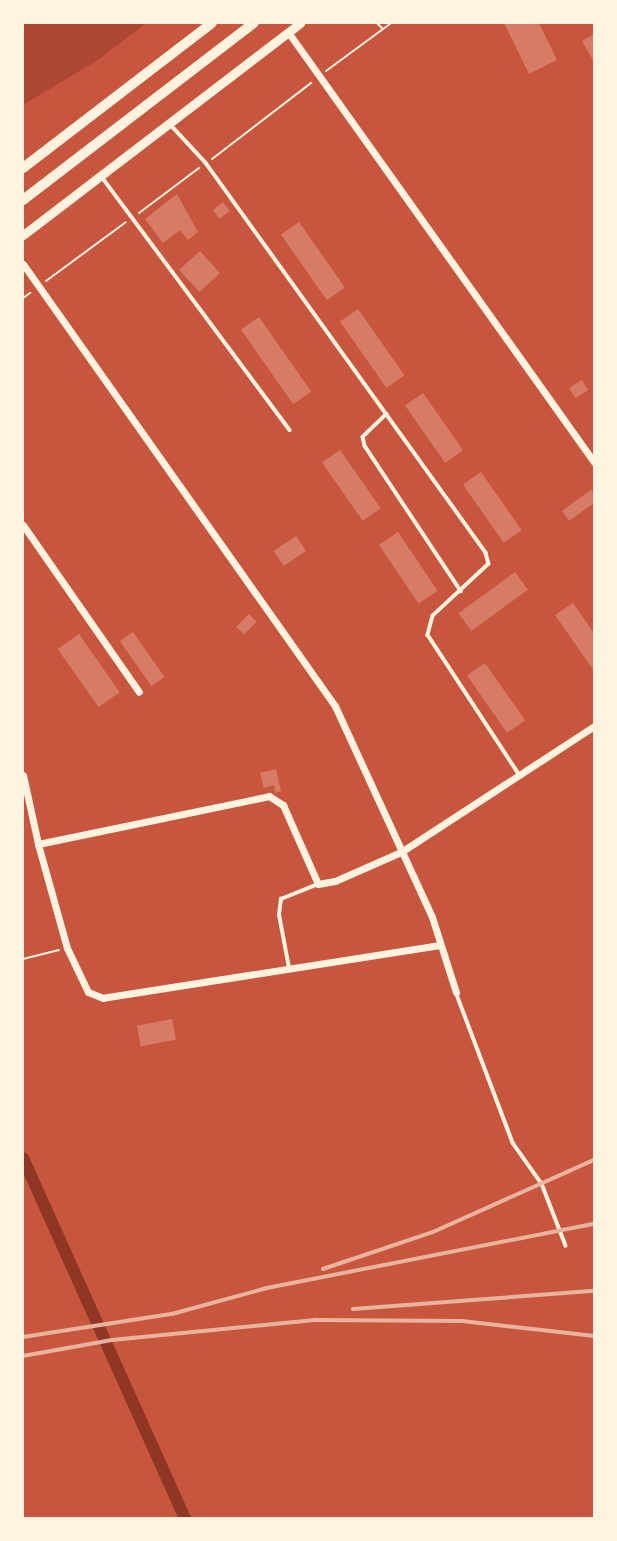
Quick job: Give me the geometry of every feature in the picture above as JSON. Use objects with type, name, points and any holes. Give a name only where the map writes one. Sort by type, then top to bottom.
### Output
[{"type":"highway","points":[[23,168],[212,23]]},
{"type":"highway","points":[[23,200],[254,23]]},
{"type":"street","points":[[23,235],[300,23]]},
{"type":"street","points":[[288,32],[594,462]]},
{"type":"street","points":[[23,264],[315,673],[353,741],[440,945],[456,992]]},
{"type":"street","points":[[23,525],[139,692]]},
{"type":"street","points":[[38,844],[269,796],[283,804],[318,884],[401,852],[594,726]]},
{"type":"street","points":[[23,775],[38,844],[67,948],[88,992],[103,999],[440,945]]},
{"type":"lane","points":[[169,123],[206,163],[486,553],[489,564],[433,616],[428,635],[519,774]]},
{"type":"lane","points":[[100,175],[290,430]]},
{"type":"lane","points":[[387,414],[363,437],[365,446],[461,591]]},
{"type":"lane","points":[[289,969],[279,915],[281,899],[318,884]]},
{"type":"lane","points":[[456,992],[513,1143],[542,1184],[566,1246]]},
{"type":"path","points":[[377,23],[382,29]]},
{"type":"path","points":[[23,959],[67,948]]},
{"type":"shaded area","points":[[23,23],[146,23],[98,60],[23,105]]},
{"type":"building","points":[[504,23],[539,23],[557,60],[529,74]]},
{"type":"building","points":[[594,34],[594,62],[582,41]]},
{"type":"building","points":[[177,194],[198,232],[188,240],[180,230],[163,243],[145,219]]},
{"type":"building","points":[[223,202],[230,211],[220,219],[213,210]]},
{"type":"building","points":[[299,222],[345,288],[327,300],[281,235]]},
{"type":"building","points":[[200,251],[220,273],[199,292],[179,270]]},
{"type":"building","points":[[358,309],[404,375],[386,388],[340,322]]},
{"type":"building","points":[[259,317],[311,392],[293,404],[241,330]]},
{"type":"building","points":[[582,380],[588,390],[575,398],[569,388]]},
{"type":"building","points":[[423,393],[463,450],[445,463],[405,406]]},
{"type":"building","points":[[340,450],[381,508],[363,521],[322,463]]},
{"type":"building","points":[[481,472],[522,530],[504,543],[463,485]]},
{"type":"building","points":[[592,489],[594,503],[569,521],[562,511]]},
{"type":"building","points":[[398,532],[438,591],[419,604],[379,545]]},
{"type":"building","points":[[296,536],[306,551],[284,566],[274,551]]},
{"type":"building","points":[[515,572],[528,590],[471,631],[458,613]]},
{"type":"building","points":[[573,603],[594,633],[594,671],[555,615]]},
{"type":"building","points":[[249,614],[257,622],[244,635],[236,627]]},
{"type":"building","points":[[133,632],[165,677],[151,686],[120,641]]},
{"type":"building","points":[[79,634],[120,692],[98,707],[58,649]]},
{"type":"building","points":[[485,663],[525,720],[507,733],[467,676]]},
{"type":"building","points":[[276,769],[281,791],[275,793],[274,785],[264,788],[260,773]]},
{"type":"building","points":[[172,1019],[176,1040],[141,1046],[137,1026]]},
{"type":"waterway","points":[[23,1158],[185,1518]]},
{"type":"railway","points":[[323,1269],[433,1232],[594,1160]]},
{"type":"railway","points":[[23,1337],[172,1314],[267,1288],[594,1224]]},
{"type":"railway","points":[[353,1309],[594,1291]]},
{"type":"railway","points":[[23,1356],[112,1340],[317,1320],[462,1321],[594,1336]]}]
